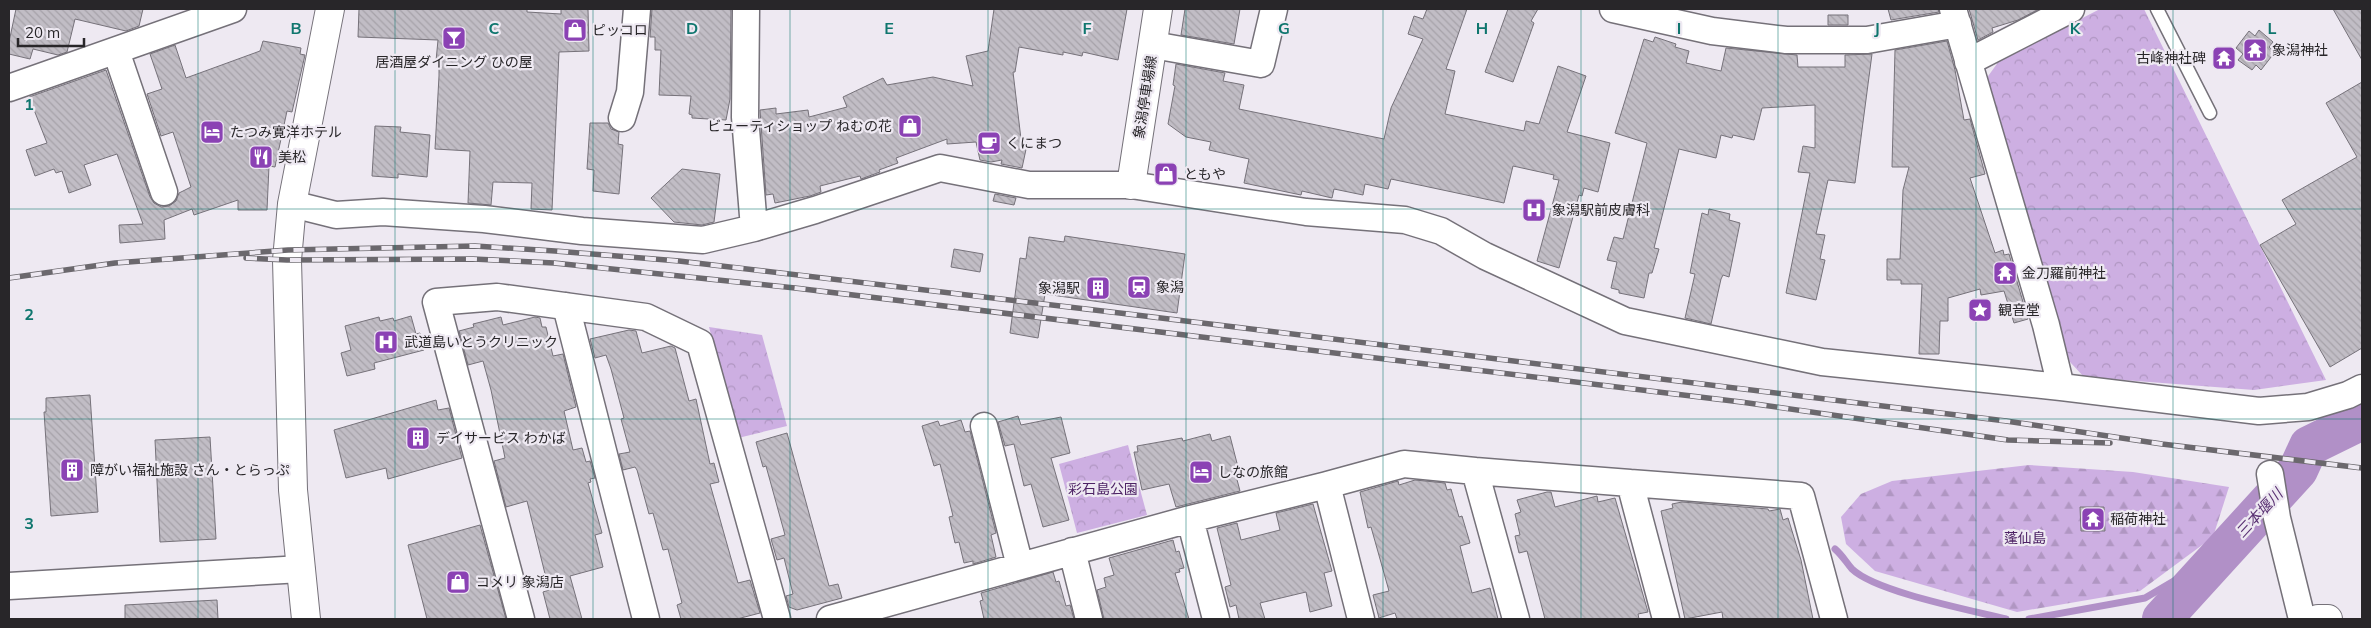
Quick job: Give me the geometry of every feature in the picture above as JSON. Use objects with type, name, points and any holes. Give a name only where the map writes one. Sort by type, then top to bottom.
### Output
[{"type":"street","points":[[9,88],[233,9]]},
{"type":"street","points":[[306,619],[293,490],[287,260],[292,204],[330,9]]},
{"type":"street","points":[[622,118],[630,92],[636,9]]},
{"type":"street","points":[[746,9],[745,118],[754,228]]},
{"type":"street","name":"象潟停車場線","points":[[1131,185],[1158,9]]},
{"type":"street","points":[[1153,45],[1261,64],[1274,9]]},
{"type":"street","points":[[1613,9],[1712,31],[1786,40],[1867,40],[1956,17],[2046,325],[2061,387]]},
{"type":"street","points":[[1968,62],[2071,9]]},
{"type":"street","points":[[116,51],[164,192]]},
{"type":"street","points":[[292,204],[336,215],[383,212],[484,219],[582,231],[703,240],[754,228],[940,168],[1029,185],[1131,185],[1306,212],[1405,220],[1441,232],[1485,256],[1625,321],[1822,362],[2061,387],[2259,411],[2308,407],[2348,396],[2362,388]]},
{"type":"street","points":[[521,619],[436,302],[497,297],[646,317],[700,343],[776,619]]},
{"type":"street","points":[[566,306],[646,619]]},
{"type":"street","points":[[984,426],[1020,566]]},
{"type":"street","points":[[830,619],[1190,518],[1404,464],[1802,496],[1834,619]]},
{"type":"street","points":[[1475,471],[1516,619]]},
{"type":"street","points":[[2270,474],[2278,518],[2302,619]]},
{"type":"street","points":[[1630,483],[1666,619]]},
{"type":"street","points":[[1326,485],[1361,619]]},
{"type":"street","points":[[1190,518],[1216,619]]},
{"type":"street","points":[[1072,551],[1089,619]]},
{"type":"street","points":[[9,586],[301,569]]},
{"type":"street","points":[[2318,619],[2328,619]]},
{"type":"lane","points":[[2156,9],[2210,112]]},
{"type":"green space","points":[[2100,9],[2144,9],[2326,380],[2254,390],[2084,377],[2070,362],[1986,79],[1999,61]]},
{"type":"green space","points":[[709,327],[762,335],[787,426],[738,438]]},
{"type":"green space","name":"彩石島公園","points":[[1128,445],[1147,515],[1077,533],[1059,464]]},
{"type":"green space","name":"蓬仙島","points":[[2029,465],[2133,472],[2229,487],[2213,537],[2140,591],[2017,612],[1875,571],[1846,544],[1841,517],[1861,494],[1892,481]]},
{"type":"building","points":[[16,9],[143,9],[139,26],[126,31],[75,19],[67,52],[58,55],[33,49],[30,59],[9,54],[9,42]]},
{"type":"building","points":[[359,9],[527,9],[527,12],[561,14],[561,9],[588,9],[589,51],[559,52],[552,210],[531,209],[532,183],[493,182],[491,205],[468,203],[470,151],[435,149],[439,76],[439,61],[436,61],[438,40],[358,37]]},
{"type":"building","points":[[652,9],[731,9],[730,99],[726,120],[692,118],[692,115],[689,114],[691,96],[659,95],[661,50],[655,50],[655,37],[650,37]]},
{"type":"building","points":[[994,9],[1127,9],[1118,60],[1083,52],[1082,56],[1063,52],[1063,55],[1019,47],[1015,72],[1013,72],[1021,139],[1028,140],[1022,168],[1001,164],[1002,160],[991,162],[980,160],[976,142],[947,144],[947,139],[896,158],[898,163],[879,170],[880,172],[861,179],[860,176],[820,186],[821,192],[810,196],[775,203],[773,194],[766,195],[760,110],[776,108],[776,114],[808,110],[809,117],[847,107],[843,97],[883,78],[887,85],[933,77],[973,86],[966,56],[988,51]]},
{"type":"building","points":[[1185,9],[1240,9],[1234,44],[1181,35]]},
{"type":"building","points":[[1427,9],[1467,9],[1446,69],[1455,71],[1445,114],[1524,131],[1526,121],[1539,124],[1558,66],[1586,76],[1567,132],[1610,143],[1598,192],[1584,188],[1582,196],[1579,195],[1559,268],[1537,261],[1559,180],[1553,179],[1554,175],[1513,166],[1504,203],[1391,179],[1388,189],[1365,184],[1363,195],[1334,189],[1332,198],[1302,191],[1301,195],[1244,183],[1249,159],[1209,150],[1211,142],[1186,137],[1168,124],[1175,86],[1173,85],[1176,64],[1225,73],[1223,81],[1244,85],[1239,109],[1384,139],[1391,108],[1423,39],[1408,34],[1414,16],[1423,19]]},
{"type":"building","points":[[1508,9],[1538,9],[1531,21],[1534,23],[1513,82],[1485,72]]},
{"type":"building","points":[[1888,9],[1938,9],[1939,12],[1891,20]]},
{"type":"building","points":[[1969,9],[2039,9],[2018,20],[1992,28],[1993,32],[1978,40]]},
{"type":"building","points":[[2333,9],[2362,9],[2362,60]]},
{"type":"building","points":[[1828,15],[1848,15],[1848,25],[1828,25]]},
{"type":"building","name":"象潟神社","points":[[2259,30],[2273,42],[2269,47],[2275,52],[2261,70],[2256,65],[2252,70],[2238,60],[2243,54],[2236,48],[2249,31],[2255,36]]},
{"type":"building","points":[[1655,37],[1676,44],[1675,47],[1689,51],[1686,63],[1721,71],[1726,48],[1797,55],[1798,67],[1845,67],[1845,55],[1872,54],[1855,183],[1828,180],[1816,234],[1825,235],[1820,259],[1825,260],[1816,300],[1786,293],[1810,173],[1798,172],[1803,146],[1815,148],[1815,105],[1762,108],[1754,140],[1733,135],[1732,138],[1721,135],[1716,158],[1679,149],[1654,248],[1659,249],[1652,273],[1649,273],[1644,298],[1619,293],[1619,290],[1611,288],[1617,262],[1607,260],[1614,237],[1623,239],[1647,143],[1615,133],[1644,39],[1653,42]]},
{"type":"building","points":[[263,41],[301,48],[300,54],[305,55],[292,112],[287,111],[275,167],[269,166],[267,210],[238,210],[238,200],[194,215],[192,209],[164,220],[165,239],[120,243],[119,225],[143,224],[117,154],[84,165],[91,185],[69,193],[62,171],[56,173],[54,169],[35,176],[26,150],[47,143],[29,97],[106,70],[150,197],[154,203],[161,207],[169,206],[176,201],[179,193],[191,187],[173,132],[161,136],[147,94],[162,89],[150,54],[175,45],[186,78],[260,51]]},
{"type":"building","points":[[1947,41],[1955,70],[1964,120],[1970,119],[1985,174],[1970,178],[1995,253],[2003,250],[2004,255],[2009,254],[2028,319],[2014,323],[2004,291],[1981,295],[1980,289],[1948,298],[1948,321],[1940,321],[1939,354],[1919,354],[1922,284],[1901,284],[1901,280],[1887,280],[1887,259],[1900,259],[1903,190],[1909,167],[1892,167],[1895,50]]},
{"type":"building","points":[[2362,82],[2362,348],[2330,367],[2260,245],[2296,224],[2282,200],[2357,157],[2326,103]]},
{"type":"building","points":[[590,123],[608,123],[611,129],[619,132],[618,144],[623,145],[619,194],[593,191],[594,170],[587,169]]},
{"type":"building","points":[[375,126],[401,127],[400,132],[430,135],[427,177],[398,174],[398,178],[372,176]]},
{"type":"building","points":[[682,169],[720,174],[714,222],[702,225],[674,222],[651,198]]},
{"type":"building","points":[[995,194],[1016,198],[1014,205],[993,201]]},
{"type":"building","points":[[1709,209],[1730,214],[1729,220],[1740,223],[1729,277],[1723,275],[1721,279],[1711,324],[1685,318],[1695,274],[1690,273],[1702,213],[1708,215]]},
{"type":"building","name":"象潟駅","points":[[1065,236],[1185,254],[1177,313],[1045,294],[1038,338],[1010,333],[1020,258],[1026,259],[1029,237],[1064,242]]},
{"type":"building","points":[[954,249],[983,254],[980,272],[951,267]]},
{"type":"building","name":"武道島いとうクリニック","points":[[411,316],[416,334],[420,333],[424,350],[374,363],[375,369],[347,376],[341,353],[351,350],[345,326],[379,317],[380,321],[393,318],[394,321]]},
{"type":"building","points":[[501,317],[503,325],[535,317],[540,318],[542,327],[546,327],[553,356],[563,354],[576,407],[564,411],[573,450],[582,448],[586,462],[590,461],[595,478],[590,479],[591,482],[588,483],[602,533],[595,535],[603,567],[570,576],[582,619],[550,619],[543,592],[549,590],[527,501],[506,507],[494,461],[505,458],[491,390],[483,361],[468,365],[459,331],[474,327],[473,324]]},
{"type":"building","points":[[629,330],[636,331],[642,353],[671,346],[675,348],[689,401],[696,399],[710,464],[714,463],[719,482],[710,484],[738,583],[750,580],[760,613],[737,619],[681,619],[677,605],[682,603],[668,549],[663,550],[653,513],[649,514],[637,470],[635,467],[623,470],[619,454],[630,452],[621,419],[624,418],[611,369],[606,355],[595,358],[590,339]]},
{"type":"building","name":"障がい福祉施設 さん・とらっぷ","points":[[90,395],[98,512],[51,516],[44,412],[46,412],[46,398]]},
{"type":"building","name":"デイサービス わかば","points":[[436,400],[438,410],[449,408],[462,458],[388,479],[386,468],[346,478],[334,430]]},
{"type":"building","points":[[1018,416],[1021,425],[1061,417],[1070,453],[1051,458],[1069,520],[1043,527],[1031,484],[1024,486],[1014,444],[1005,446],[998,422]]},
{"type":"building","points":[[961,420],[965,432],[970,431],[996,533],[991,535],[996,557],[973,564],[973,561],[964,563],[959,542],[955,543],[949,517],[953,516],[940,464],[934,466],[922,426],[938,421],[940,426]]},
{"type":"building","points":[[787,433],[829,586],[838,584],[842,598],[797,610],[789,607],[786,596],[793,594],[784,558],[777,560],[771,539],[785,535],[766,466],[763,467],[756,442]]},
{"type":"building","points":[[1210,434],[1212,441],[1230,436],[1239,471],[1235,472],[1240,491],[1176,507],[1169,484],[1142,490],[1134,452],[1138,452],[1137,446],[1182,438],[1183,441]]},
{"type":"building","points":[[210,437],[216,539],[160,542],[155,440]]},
{"type":"building","points":[[1415,480],[1445,483],[1447,490],[1451,489],[1459,517],[1462,516],[1470,543],[1460,546],[1472,593],[1490,588],[1498,619],[1397,619],[1395,613],[1379,618],[1373,595],[1389,591],[1371,527],[1368,528],[1360,492],[1398,481],[1399,485]]},
{"type":"building","points":[[1551,492],[1555,507],[1597,496],[1598,502],[1615,498],[1648,612],[1638,614],[1639,619],[1545,619],[1527,551],[1519,553],[1515,536],[1520,535],[1515,514],[1521,512],[1517,500]]},
{"type":"building","points":[[1682,502],[1768,509],[1769,511],[1780,509],[1783,520],[1788,518],[1801,560],[1813,619],[1723,619],[1722,612],[1685,619],[1661,511],[1673,508],[1672,504]]},
{"type":"building","points":[[1313,504],[1332,571],[1324,573],[1332,606],[1310,612],[1306,592],[1260,603],[1265,619],[1239,619],[1236,605],[1230,607],[1225,587],[1231,585],[1217,528],[1237,523],[1241,540],[1280,530],[1276,513]]},
{"type":"building","name":"稲荷神社","points":[[2080,507],[2104,507],[2105,531],[2081,531]]},
{"type":"building","name":"コメリ 象潟店","points":[[480,525],[506,619],[427,619],[408,545]]},
{"type":"building","points":[[1173,540],[1176,552],[1179,551],[1184,568],[1179,569],[1180,572],[1175,573],[1189,619],[1104,619],[1097,590],[1106,587],[1104,578],[1114,575],[1109,558]]},
{"type":"building","points":[[1053,572],[1056,582],[1059,581],[1066,606],[1070,605],[1074,619],[984,619],[980,601],[983,600],[981,593]]},
{"type":"building","points":[[217,600],[218,619],[125,619],[125,605]]},
{"type":"waterway","name":"三本堰川","points":[[2162,619],[2298,470],[2309,446],[2362,420]]},
{"type":"waterway","points":[[1835,549],[1852,569],[1881,585],[1924,599],[2006,619]]},
{"type":"waterway","points":[[2029,619],[2145,598],[2223,552]]},
{"type":"railway","points":[[9,278],[115,263],[288,250],[475,246],[679,261],[2006,421],[2162,444],[2362,468]]},
{"type":"railway","points":[[246,258],[287,260],[473,259],[554,263],[795,288],[1741,402],[2008,440],[2110,443]]},
{"type":"place","name":"ピッコロ","points":[[575,30]]},
{"type":"place","name":"居酒屋ダイニング ひの屋","points":[[454,38]]},
{"type":"place","name":"象潟神社","points":[[2255,50]]},
{"type":"place","name":"古峰神社碑","points":[[2224,58]]},
{"type":"place","name":"ビューティショップ ねむの花","points":[[910,126]]},
{"type":"place","name":"たつみ寛洋ホテル","points":[[212,132]]},
{"type":"place","name":"くにまつ","points":[[989,143]]},
{"type":"place","name":"美松","points":[[261,157]]},
{"type":"place","name":"ともや","points":[[1166,174]]},
{"type":"place","name":"象潟駅前皮膚科","points":[[1534,210]]},
{"type":"place","name":"金刀羅前神社","points":[[2005,273]]},
{"type":"place","name":"象潟","points":[[1139,287]]},
{"type":"place","name":"象潟駅","points":[[1098,288]]},
{"type":"place","name":"観音堂","points":[[1980,310]]},
{"type":"place","name":"武道島いとうクリニック","points":[[386,342]]},
{"type":"place","name":"デイサービス わかば","points":[[418,438]]},
{"type":"place","name":"障がい福祉施設 さん・とらっぷ","points":[[72,470]]},
{"type":"place","name":"しなの旅館","points":[[1201,472]]},
{"type":"place","name":"稲荷神社","points":[[2093,519]]},
{"type":"place","name":"コメリ 象潟店","points":[[458,582]]}]
